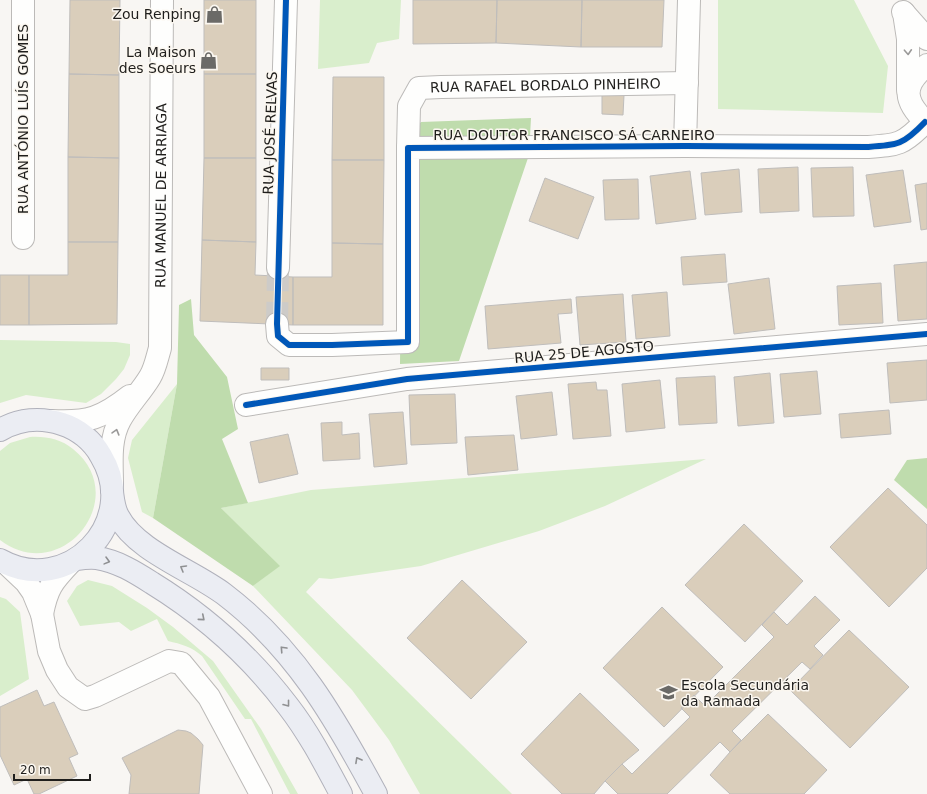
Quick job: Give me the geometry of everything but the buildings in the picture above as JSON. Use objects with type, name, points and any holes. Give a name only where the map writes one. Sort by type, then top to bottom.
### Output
[{"type":"main road","points":[[1,429],[28,420],[52,421],[65,425],[79,432],[94,445],[104,460],[117,515],[134,537],[150,549],[201,578],[224,594],[267,632],[308,679],[348,742],[376,794]]},
{"type":"main road","points":[[73,561],[91,548],[103,532],[110,511],[112,489]]},
{"type":"main road","points":[[2,562],[28,570],[39,570],[54,568],[73,561],[96,558],[107,560],[125,567],[174,596],[222,635],[271,683],[304,728],[341,794]]},
{"type":"street","name":"RUA ANTÓNIO LUÍS GOMES","points":[[23,0],[23,238]]},
{"type":"street","name":"RUA MANUEL DE ARRIAGA","points":[[112,489],[112,450],[115,432],[119,421],[142,387],[150,378],[160,348],[162,0]]},
{"type":"street","name":"RUA JOSÉ RELVAS","points":[[278,268],[286,0]]},
{"type":"street","points":[[685,146],[689,0]]},
{"type":"street","points":[[901,7],[927,38]]},
{"type":"street","points":[[901,7],[908,38],[909,101],[914,111],[926,122]]},
{"type":"street","points":[[908,90],[911,80],[927,65]]},
{"type":"street","name":"RUA RAFAEL BORDALO PINHEIRO","points":[[408,148],[408,106],[419,88],[687,83]]},
{"type":"street","name":"RUA DOUTOR FRANCISCO SÁ CARNEIRO","points":[[408,148],[685,146],[867,147],[893,145],[903,141],[914,134],[926,122]]},
{"type":"street","points":[[277,324],[278,336],[289,345],[408,342],[408,148]]},
{"type":"street","name":"RUA 25 DE AGOSTO","points":[[246,406],[407,379],[927,334]]},
{"type":"street","name":"RUA MANUEL DE ARRIAGA","points":[[52,421],[72,422],[88,420],[103,415],[142,387]]},
{"type":"street","points":[[42,614],[46,595],[51,585],[73,561]]},
{"type":"street","points":[[2,562],[26,582],[33,592],[42,614],[49,651],[57,670],[68,687],[85,699],[95,696],[169,661],[181,663],[209,697],[261,794]]},
{"type":"green space","points":[[320,0],[401,0],[399,39],[377,43],[369,63],[318,69]]},
{"type":"green space","points":[[718,0],[854,0],[888,66],[883,113],[718,109]]},
{"type":"green space","points":[[531,118],[529,155],[459,361],[400,364],[402,144],[421,122]]},
{"type":"green space","points":[[191,299],[194,335],[227,377],[238,429],[222,439],[248,503],[221,508],[280,566],[253,586],[153,518],[177,384],[179,305]]},
{"type":"green space","points":[[0,340],[116,342],[130,344],[130,355],[124,369],[116,379],[101,394],[86,403],[26,395],[0,403]]},
{"type":"green space","points":[[177,384],[153,518],[142,512],[128,458],[132,440]]},
{"type":"green space","points":[[30,437],[53,439],[73,449],[90,469],[96,490],[93,511],[82,530],[66,545],[46,552],[23,552],[0,540],[0,451],[10,443]]},
{"type":"green space","points":[[927,458],[927,509],[894,480],[907,460]]},
{"type":"green space","points":[[706,459],[605,506],[539,531],[421,566],[331,579],[319,578],[306,592],[512,794],[420,794],[389,740],[352,690],[253,586],[279,566],[221,508],[311,490]]},
{"type":"green space","points":[[88,580],[112,586],[147,608],[173,627],[213,661],[261,729],[298,794],[290,794],[251,719],[245,719],[202,656],[186,646],[168,641],[157,619],[131,631],[119,622],[80,626],[67,601],[77,586]]},
{"type":"green space","points":[[0,597],[6,599],[20,612],[29,679],[0,696]]},
{"type":"tunnel","points":[[277,324],[278,268]]},
{"type":"cycle path","points":[[286,0],[277,324],[278,336],[289,345],[408,342],[408,148],[685,146],[867,147],[899,142],[911,135],[925,122]]},
{"type":"cycle path","points":[[246,405],[407,379],[927,334]]},
{"type":"place","name":"Zou Renping","points":[[214,14]]},
{"type":"place","name":"La Maison des Soeurs","points":[[209,60]]},
{"type":"place","name":"Escola Secundária da Ramada","points":[[668,693]]}]
